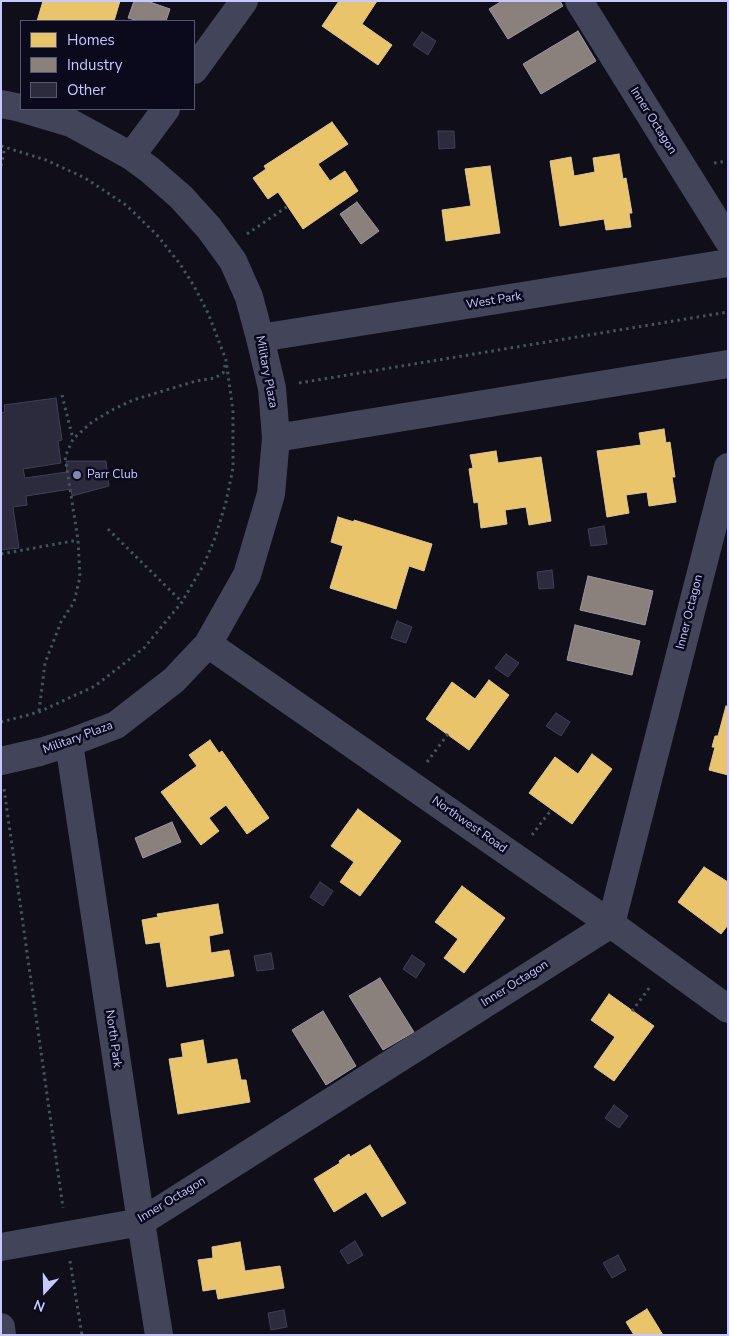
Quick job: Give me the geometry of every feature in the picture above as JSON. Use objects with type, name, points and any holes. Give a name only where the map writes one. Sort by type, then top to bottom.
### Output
[{"type":"street","points":[[195,69],[244,1]]},
{"type":"street","name":"Inner Octagon","points":[[579,1],[728,240]]},
{"type":"street","name":"Military Plaza","points":[[1,104],[20,107]]},
{"type":"street","name":"Military Plaza","points":[[2,771],[40,752],[116,725],[174,680],[208,644],[247,575],[271,494],[276,438],[272,388],[260,338],[249,297],[233,261],[181,197],[150,170],[131,156],[71,123],[29,110]]},
{"type":"street","points":[[131,156],[165,110]]},
{"type":"street","name":"West Park","points":[[260,338],[728,263]]},
{"type":"street","points":[[276,438],[728,364]]},
{"type":"street","name":"Inner Octagon","points":[[1,1247],[141,1222],[611,924],[728,467]]},
{"type":"street","name":"Northwest Road","points":[[208,644],[411,784],[728,1008]]},
{"type":"street","name":"North Park","points":[[69,743],[159,1335]]},
{"type":"street","points":[[1,1327],[2,1335]]},
{"type":"path","points":[[1,166],[3,147],[46,160],[85,178],[126,205],[157,235],[180,264],[208,314],[226,360],[234,411],[232,468],[226,502],[215,538],[204,564],[182,602],[144,648],[95,686],[39,712],[1,722]]},
{"type":"path","points":[[233,261],[247,234],[288,206]]},
{"type":"path","points":[[272,388],[728,312]]},
{"type":"path","points":[[39,712],[45,663],[61,622],[74,602],[80,577],[78,540],[65,457],[73,438],[99,418],[133,400],[196,381],[215,378],[223,373],[226,360]]},
{"type":"path","points":[[62,395],[73,438]]},
{"type":"path","points":[[108,529],[182,602]]},
{"type":"path","points":[[1,554],[78,540]]},
{"type":"path","points":[[411,784],[448,734]]},
{"type":"path","points":[[2,771],[66,1235],[82,1335]]},
{"type":"building: Homes","points":[[43,1],[120,1],[114,20],[37,20]]},
{"type":"building: Homes","points":[[339,1],[377,1],[362,24],[392,45],[378,65],[322,26]]},
{"type":"building: Homes","points":[[332,122],[348,144],[318,164],[330,181],[345,171],[358,191],[303,229],[278,192],[268,199],[253,178],[266,169],[264,166]]},
{"type":"building: Homes","points":[[619,154],[623,179],[626,178],[632,213],[629,213],[631,227],[606,230],[604,219],[560,226],[550,161],[571,157],[574,176],[595,172],[593,158]]},
{"type":"building: Homes","points":[[490,166],[500,233],[446,241],[442,210],[471,206],[465,169]]},
{"type":"building: Homes","points":[[664,429],[666,443],[670,442],[676,502],[649,506],[647,492],[626,495],[629,513],[607,517],[597,451],[641,445],[639,433]]},
{"type":"building: Homes","points":[[496,451],[498,463],[541,457],[551,521],[529,525],[526,507],[505,510],[507,524],[481,528],[478,502],[474,503],[469,469],[473,468],[470,455]]},
{"type":"building: Homes","points":[[338,517],[354,522],[354,520],[432,544],[424,571],[409,566],[396,609],[330,588],[343,546],[331,542]]},
{"type":"building: Homes","points":[[489,680],[509,695],[469,750],[426,719],[452,682],[475,699]]},
{"type":"building: Homes","points":[[726,706],[728,707],[728,775],[709,770],[715,747],[712,747],[715,736],[718,736]]},
{"type":"building: Homes","points":[[210,740],[219,753],[222,751],[269,818],[247,834],[226,805],[209,818],[219,831],[201,845],[161,792],[197,766],[189,755]]},
{"type":"building: Homes","points":[[592,754],[612,769],[572,824],[529,793],[555,757],[578,774]]},
{"type":"building: Homes","points":[[358,809],[401,841],[360,896],[340,882],[354,862],[331,846]]},
{"type":"building: Homes","points":[[704,867],[728,882],[728,925],[721,934],[678,902]]},
{"type":"building: Homes","points":[[462,886],[505,918],[464,973],[444,958],[458,939],[435,922]]},
{"type":"building: Homes","points":[[218,904],[223,933],[209,936],[211,953],[229,950],[234,976],[167,987],[160,942],[146,944],[142,920],[158,917],[157,914]]},
{"type":"building: Homes","points":[[609,994],[654,1026],[614,1081],[594,1067],[615,1037],[591,1020]]},
{"type":"building: Homes","points":[[203,1040],[207,1064],[237,1059],[241,1080],[246,1080],[250,1102],[178,1114],[169,1059],[183,1057],[181,1044]]},
{"type":"building: Homes","points":[[370,1145],[406,1203],[382,1217],[366,1192],[334,1212],[314,1179],[340,1163],[339,1161],[349,1154],[350,1157]]},
{"type":"building: Homes","points":[[240,1242],[245,1271],[280,1266],[284,1288],[218,1299],[216,1289],[203,1291],[198,1260],[213,1258],[212,1247]]},
{"type":"building: Homes","points":[[647,1309],[663,1335],[634,1335],[626,1322]]},
{"type":"building: Industry","points":[[134,1],[147,1],[170,9],[166,20],[135,20],[128,18]]},
{"type":"building: Industry","points":[[502,1],[560,1],[563,6],[508,39],[489,9]]},
{"type":"building: Industry","points":[[578,31],[596,61],[541,94],[523,64]]},
{"type":"building: Industry","points":[[357,202],[379,231],[361,244],[340,214]]},
{"type":"building: Industry","points":[[588,576],[653,591],[645,625],[580,610]]},
{"type":"building: Industry","points":[[575,625],[640,641],[632,675],[567,660]]},
{"type":"building: Industry","points":[[172,822],[181,842],[143,858],[135,838]]},
{"type":"building: Industry","points":[[380,978],[414,1032],[383,1050],[349,996]]},
{"type":"building: Industry","points":[[323,1011],[356,1066],[326,1085],[292,1030]]},
{"type":"building: Other","points":[[422,32],[436,41],[428,55],[413,45]]},
{"type":"building: Other","points":[[438,131],[454,131],[455,148],[439,149]]},
{"type":"building: Other","name":"Parr Club","points":[[56,398],[62,440],[58,441],[61,463],[23,469],[25,478],[67,472],[66,461],[106,461],[109,486],[72,496],[71,489],[26,496],[27,505],[13,507],[19,548],[1,550],[1,413],[5,412],[4,405]]},
{"type":"building: Other","points":[[604,526],[607,544],[591,546],[588,529]]},
{"type":"building: Other","points":[[552,570],[554,588],[539,589],[537,572]]},
{"type":"building: Other","points":[[397,621],[412,627],[406,643],[391,638]]},
{"type":"building: Other","points":[[506,654],[519,663],[508,677],[495,668]]},
{"type":"building: Other","points":[[556,713],[570,722],[561,736],[546,726]]},
{"type":"building: Other","points":[[320,882],[333,891],[323,906],[310,897]]},
{"type":"building: Other","points":[[271,953],[274,969],[257,971],[254,956]]},
{"type":"building: Other","points":[[412,955],[425,964],[416,978],[403,969]]},
{"type":"building: Other","points":[[614,1105],[628,1116],[619,1128],[605,1118]]},
{"type":"building: Other","points":[[355,1241],[363,1255],[348,1264],[340,1251]]},
{"type":"building: Other","points":[[618,1255],[626,1270],[612,1278],[603,1263]]},
{"type":"building: Other","points":[[284,1310],[287,1327],[271,1330],[268,1313]]},
{"type":"place","name":"Parr Club","points":[[77,475]]}]
